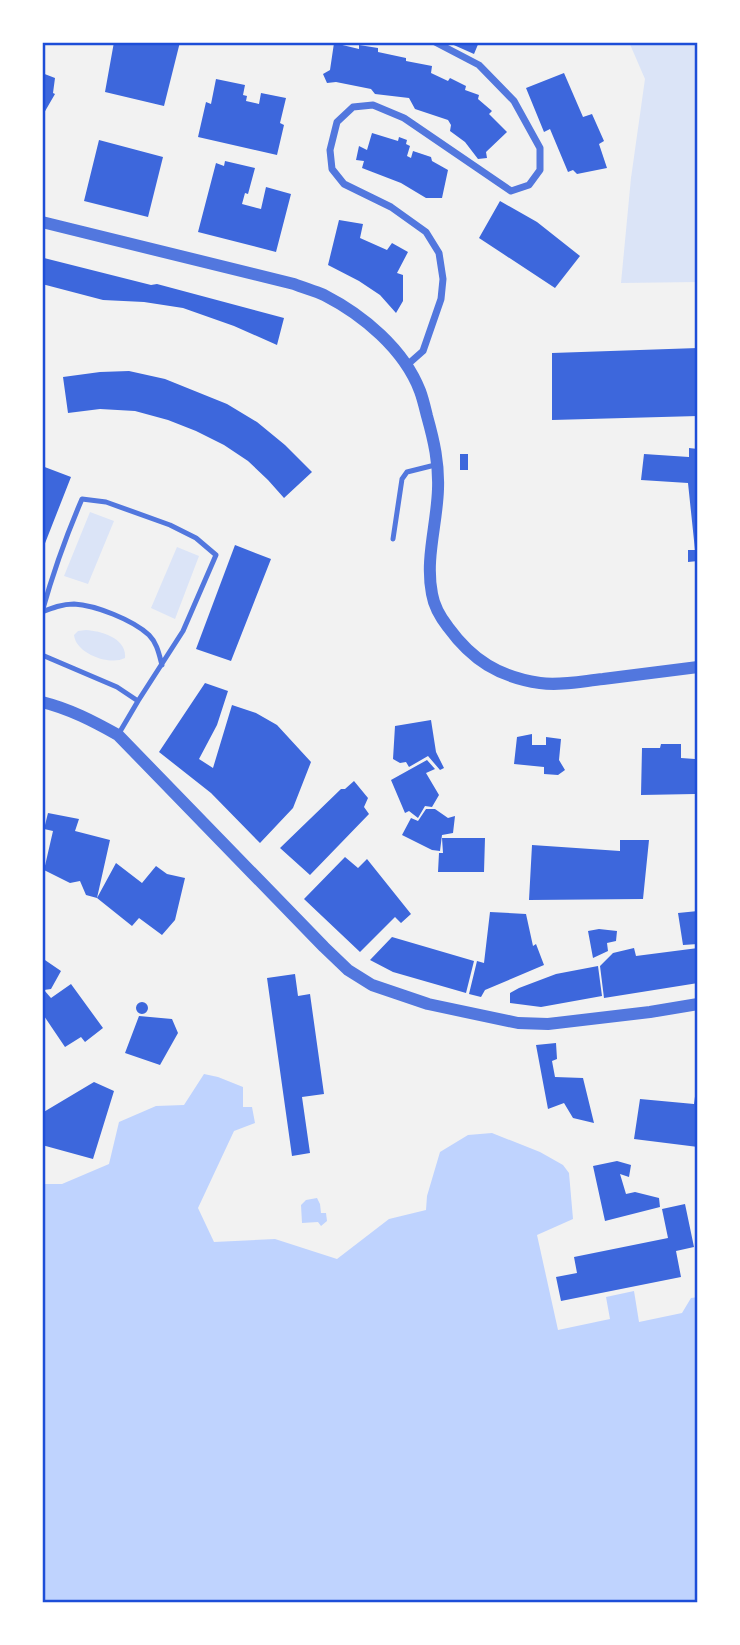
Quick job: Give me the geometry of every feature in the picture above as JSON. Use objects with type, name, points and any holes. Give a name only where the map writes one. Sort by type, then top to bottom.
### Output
[{"type":"street","points":[[406,366],[423,351],[441,299],[443,279],[439,253],[426,232],[391,207],[344,184],[332,169],[330,150],[337,122],[353,107],[373,104],[404,118],[512,191],[529,184],[540,170],[540,148],[514,101],[479,65],[435,42]]},
{"type":"street","points":[[42,222],[294,284],[323,295],[353,312],[390,346],[406,366],[419,390],[434,440],[438,464],[438,493],[430,556],[432,596],[442,619],[476,659],[514,678],[543,684],[698,667]]},
{"type":"street","points":[[42,702],[89,719],[118,735],[324,947],[348,970],[372,985],[428,1004],[519,1023],[548,1024],[698,1004]]},
{"type":"lane","points":[[393,539],[402,479],[407,472],[438,464]]},
{"type":"lane","points":[[42,612],[52,575],[82,499],[106,502],[170,526],[196,538],[216,555],[183,631],[118,735]]},
{"type":"lane","points":[[42,612],[74,604],[97,609],[130,622],[150,636],[158,649],[162,665]]},
{"type":"lane","points":[[42,655],[117,687],[138,701]]},
{"type":"shaded area","points":[[629,42],[698,42],[698,282],[621,283],[631,178],[645,79]]},
{"type":"shaded area","points":[[90,512],[114,521],[88,584],[64,576]]},
{"type":"shaded area","points":[[177,547],[199,556],[175,619],[151,608]]},
{"type":"shaded area","points":[[86,630],[112,637],[122,645],[125,658],[103,659],[87,653],[76,642],[74,635],[78,631]]},
{"type":"water","points":[[204,1074],[243,1087],[243,1107],[252,1107],[255,1123],[234,1131],[198,1208],[214,1242],[275,1239],[337,1259],[389,1219],[426,1210],[427,1196],[440,1152],[468,1135],[492,1133],[540,1152],[563,1165],[569,1173],[573,1219],[537,1235],[558,1330],[610,1319],[606,1297],[634,1291],[639,1322],[682,1313],[691,1298],[698,1297],[698,1603],[42,1603],[42,1184],[62,1184],[109,1164],[119,1122],[156,1106],[184,1105]]},
{"type":"water","points":[[317,1198],[321,1213],[326,1213],[327,1221],[321,1226],[318,1222],[302,1223],[301,1205],[306,1200]]},
{"type":"building","points":[[114,42],[180,42],[164,106],[105,92]]},
{"type":"building","points":[[447,42],[479,42],[474,54]]},
{"type":"building","points":[[334,43],[359,49],[359,45],[378,48],[378,52],[432,66],[431,73],[448,81],[450,78],[466,86],[465,90],[479,95],[478,99],[492,111],[489,114],[507,132],[486,152],[487,158],[478,159],[465,142],[450,131],[448,120],[415,109],[409,98],[375,94],[371,89],[336,82],[327,83],[323,74],[330,70]]},
{"type":"building","points":[[42,73],[55,78],[55,94],[44,113],[42,113]]},
{"type":"building","points":[[564,73],[583,117],[592,114],[604,141],[599,144],[607,168],[577,174],[573,170],[568,172],[550,129],[544,132],[526,88]]},
{"type":"building","points":[[216,79],[245,85],[243,95],[247,96],[246,101],[259,104],[261,93],[286,98],[280,123],[284,125],[277,155],[198,137],[206,102],[211,104]]},
{"type":"building","points":[[372,133],[398,141],[399,137],[407,140],[406,144],[410,146],[407,156],[411,158],[413,151],[431,157],[432,161],[448,170],[442,198],[426,198],[401,183],[362,168],[364,161],[356,160],[359,146],[367,150]]},
{"type":"building","points":[[99,140],[163,157],[148,217],[84,201]]},
{"type":"building","points":[[225,161],[255,168],[248,194],[245,193],[242,204],[261,209],[266,187],[291,194],[276,252],[198,232],[216,163],[224,166]]},
{"type":"building","points":[[500,201],[537,222],[580,256],[555,288],[479,238]]},
{"type":"building","points":[[339,220],[363,224],[360,238],[387,250],[392,243],[408,252],[397,273],[403,275],[403,301],[396,313],[380,295],[328,265]]},
{"type":"building","points":[[44,258],[151,285],[157,284],[284,318],[277,345],[183,308],[103,300],[42,284]]},
{"type":"building","points":[[698,348],[698,416],[552,420],[552,353]]},
{"type":"building","points":[[129,371],[165,379],[227,404],[257,422],[312,472],[284,498],[248,461],[196,431],[135,411],[100,409],[68,413],[63,377]]},
{"type":"building","points":[[689,448],[698,449],[698,561],[688,562],[688,550],[695,550],[688,483],[641,480],[644,454],[689,457]]},
{"type":"building","points":[[460,454],[468,454],[468,470],[460,470]]},
{"type":"building","points":[[42,466],[71,477],[42,551]]},
{"type":"building","points":[[235,545],[271,559],[231,661],[196,649]]},
{"type":"building","points":[[205,683],[228,691],[217,725],[199,759],[213,768],[232,705],[256,713],[277,725],[311,762],[293,808],[260,843],[211,793],[159,752]]},
{"type":"building","points":[[431,720],[436,752],[444,768],[440,770],[428,756],[409,767],[406,762],[400,763],[393,759],[395,726]]},
{"type":"building","points":[[532,734],[532,745],[546,745],[546,737],[561,739],[559,760],[565,770],[558,775],[544,774],[544,767],[514,764],[517,737]]},
{"type":"building","points":[[661,744],[681,744],[681,758],[695,759],[695,794],[641,795],[642,748],[660,748]]},
{"type":"building","points":[[427,760],[435,769],[426,773],[439,795],[432,807],[425,806],[418,818],[409,811],[405,813],[391,780]]},
{"type":"building","points":[[354,781],[368,798],[364,807],[369,814],[310,875],[280,848],[341,789]]},
{"type":"building","points":[[426,809],[435,809],[448,818],[455,816],[453,833],[442,835],[440,851],[432,850],[402,835],[411,818],[418,821]]},
{"type":"building","points":[[48,813],[79,819],[75,831],[110,840],[97,898],[86,895],[80,881],[70,883],[44,870],[53,831],[44,829]]},
{"type":"building","points":[[442,838],[485,838],[484,872],[438,872],[439,853],[443,853]]},
{"type":"building","points":[[620,840],[649,840],[643,899],[529,900],[532,845],[620,851]]},
{"type":"building","points":[[345,857],[358,868],[367,859],[411,914],[401,923],[395,917],[360,952],[304,899]]},
{"type":"building","points":[[116,863],[142,883],[156,866],[167,874],[185,878],[175,920],[162,935],[139,918],[132,926],[97,898]]},
{"type":"building","points":[[698,911],[698,944],[683,945],[678,913]]},
{"type":"building","points":[[490,912],[526,914],[533,946],[536,944],[544,965],[485,990],[481,997],[469,994],[477,961],[484,963]]},
{"type":"building","points":[[588,931],[617,931],[616,941],[607,943],[608,951],[593,958]]},
{"type":"building","points":[[392,937],[474,961],[466,993],[393,972],[370,960]]},
{"type":"building","points":[[634,948],[636,956],[698,948],[698,983],[604,998],[600,966],[613,953]]},
{"type":"building","points":[[42,958],[61,971],[51,989],[44,990],[51,998],[71,984],[103,1028],[85,1042],[81,1037],[65,1047],[42,1013],[45,1007],[42,1004]]},
{"type":"building","points":[[598,966],[602,996],[541,1007],[510,1003],[510,993],[519,988],[556,974]]},
{"type":"building","points":[[295,974],[298,996],[310,994],[324,1094],[302,1097],[310,1153],[292,1156],[267,978]]},
{"type":"building","points":[[137,1003],[147,1003],[147,1013],[137,1013]]},
{"type":"building","points":[[139,1016],[172,1019],[178,1033],[160,1065],[125,1053]]},
{"type":"building","points":[[556,1043],[557,1059],[552,1061],[555,1077],[583,1078],[594,1123],[573,1118],[564,1103],[548,1109],[536,1045]]},
{"type":"building","points":[[94,1082],[114,1091],[93,1159],[42,1145],[42,1113]]},
{"type":"building","points":[[696,1089],[698,1147],[634,1139],[640,1099],[694,1104]]},
{"type":"building","points":[[617,1161],[631,1165],[629,1177],[620,1174],[626,1194],[635,1192],[659,1198],[660,1207],[605,1221],[593,1166]]},
{"type":"building","points":[[685,1204],[694,1247],[676,1251],[681,1277],[561,1301],[556,1277],[577,1273],[574,1257],[668,1238],[662,1209]]}]
